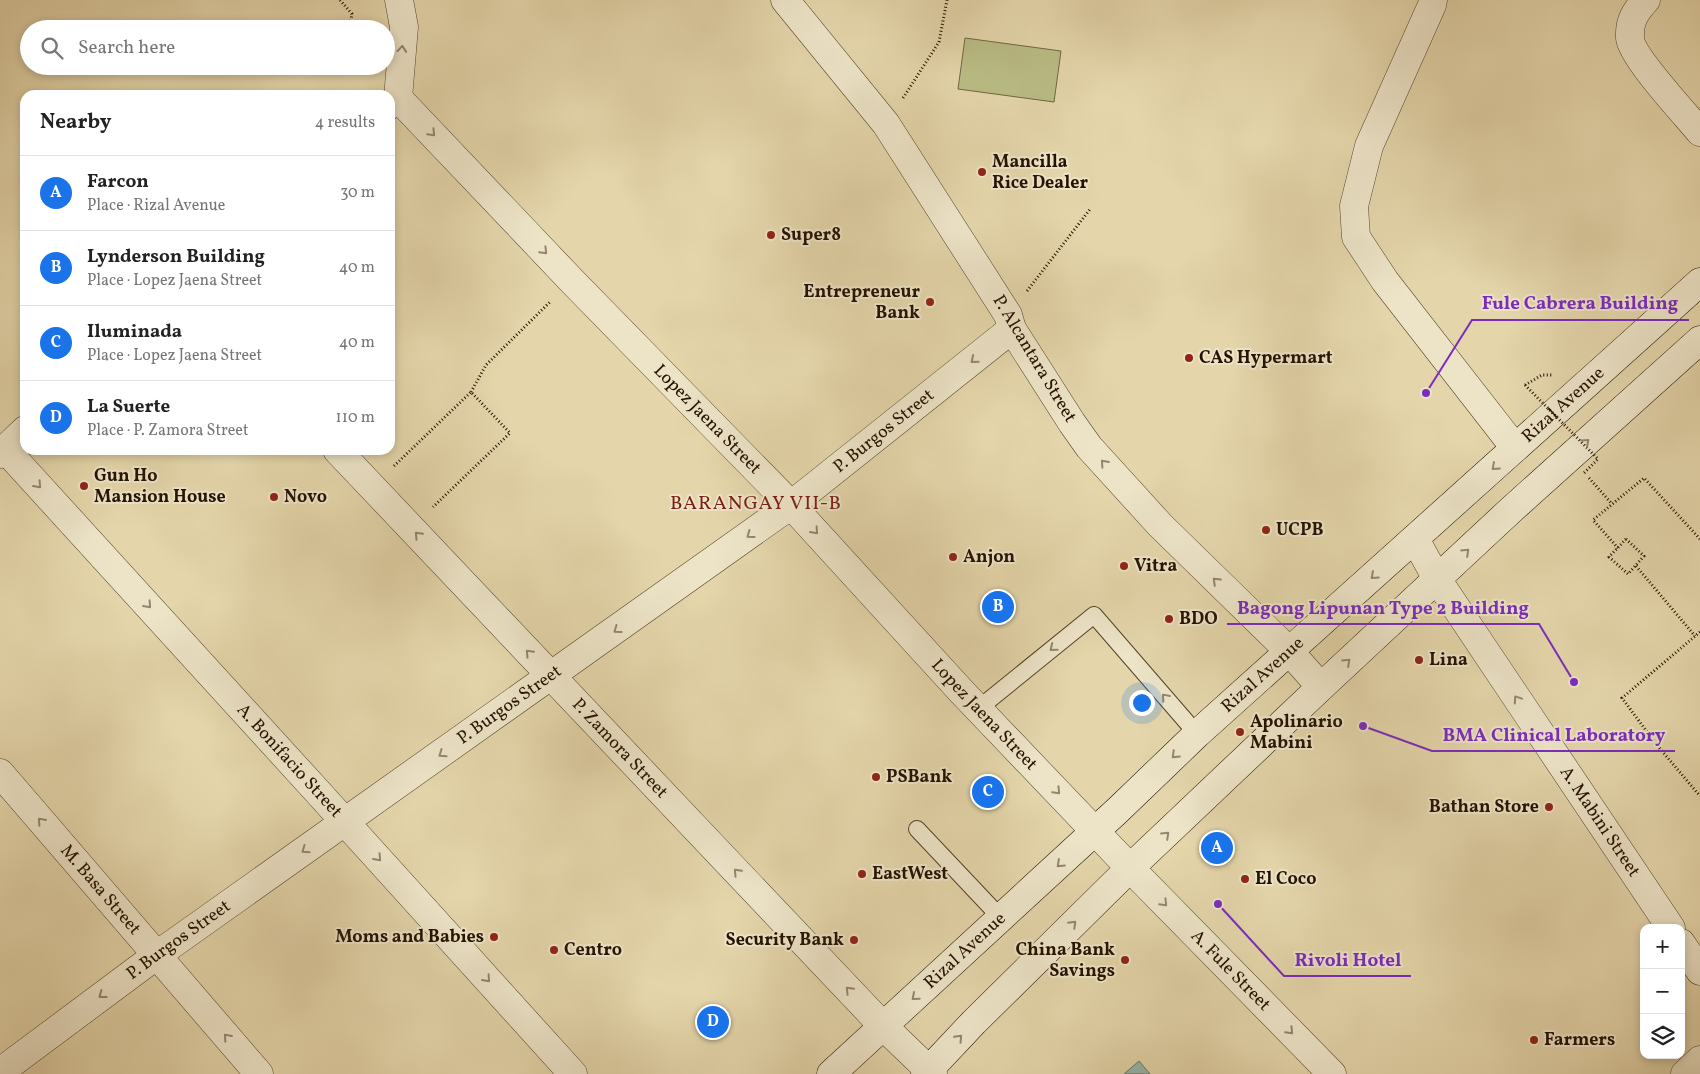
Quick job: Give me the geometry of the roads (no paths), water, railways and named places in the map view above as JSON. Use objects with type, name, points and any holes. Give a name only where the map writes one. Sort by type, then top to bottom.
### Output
[{"type":"street","points":[[395,94],[404,27],[399,0]]},
{"type":"street","name":"P. Alcantara Street","points":[[785,0],[886,124],[1072,423],[1089,447],[1160,525],[1289,651],[1321,686]]},
{"type":"street","points":[[1433,0],[1369,146],[1354,206],[1356,237],[1385,281],[1516,448]]},
{"type":"street","points":[[1646,0],[1633,14],[1629,40],[1645,67],[1700,132]]},
{"type":"street","name":"Lopez Jaena Street","points":[[395,102],[572,280],[791,506],[978,709],[1130,868]]},
{"type":"street","name":"Rizal Avenue","points":[[831,1074],[1197,734],[1700,282]]},
{"type":"street","name":"P. Burgos Street","points":[[0,1072],[157,955],[791,506],[1010,322]]},
{"type":"street","points":[[929,1073],[974,1022],[1130,868],[1321,686],[1700,340]]},
{"type":"street","points":[[1632,342],[1660,375]]},
{"type":"street","points":[[2,449],[20,434]]},
{"type":"street","name":"A. Bonifacio Street","points":[[2,449],[345,822],[573,1074]]},
{"type":"street","name":"P. Zamora Street","points":[[342,455],[929,1073]]},
{"type":"street","name":"A. Mabini Street","points":[[1415,538],[1437,579],[1668,924]]},
{"type":"street","name":"M. Basa Street","points":[[0,773],[259,1074]]},
{"type":"street","name":"A. Fule Street","points":[[1130,868],[1317,1069]]},
{"type":"street","points":[[1685,949],[1700,970]]},
{"type":"street","points":[[1686,1074],[1700,1060]]},
{"type":"lane","points":[[978,709],[1094,615],[1197,734]]},
{"type":"lane","points":[[916,829],[1001,918]]},
{"type":"water","points":[[1139,1061],[1150,1074],[1124,1074]]},
{"type":"place","name":"Mancilla Rice Dealer","points":[[982,172]]},
{"type":"place","name":"Super8","points":[[771,235]]},
{"type":"place","name":"Entrepreneur Bank","points":[[930,302]]},
{"type":"place","name":"CAS Hypermart","points":[[1189,358]]},
{"type":"place","name":"Fule Cabrera Building","points":[[1426,393]]},
{"type":"place","name":"Gun Ho Mansion House","points":[[84,486]]},
{"type":"place","name":"Novo","points":[[274,497]]},
{"type":"place","name":"UCPB","points":[[1266,530]]},
{"type":"place","name":"Anjon","points":[[953,557]]},
{"type":"place","name":"Vitra","points":[[1124,566]]},
{"type":"place","name":"Lynderson Building","points":[[998,607]]},
{"type":"place","name":"BDO","points":[[1169,619]]},
{"type":"place","name":"Lina","points":[[1419,660]]},
{"type":"place","name":"Bagong Lipunan Type 2 Building","points":[[1574,682]]},
{"type":"place","name":"BMA Clinical Laboratory","points":[[1363,726]]},
{"type":"place","name":"Apolinario Mabini","points":[[1240,732]]},
{"type":"place","name":"PSBank","points":[[876,777]]},
{"type":"place","name":"Iluminada","points":[[988,792]]},
{"type":"place","name":"Bathan Store","points":[[1549,807]]},
{"type":"place","name":"Farcon","points":[[1217,848]]},
{"type":"place","name":"EastWest","points":[[862,874]]},
{"type":"place","name":"El Coco","points":[[1245,879]]},
{"type":"place","name":"Rivoli Hotel","points":[[1218,904]]},
{"type":"place","name":"Moms and Babies","points":[[494,937]]},
{"type":"place","name":"Security Bank","points":[[854,940]]},
{"type":"place","name":"Centro","points":[[554,950]]},
{"type":"place","name":"China Bank Savings","points":[[1125,960]]},
{"type":"place","name":"La Suerte","points":[[713,1022]]},
{"type":"place","name":"Farmers","points":[[1534,1040]]},
{"type":"district","name":"BARANGAY VII-B","points":[[756,504]]}]
